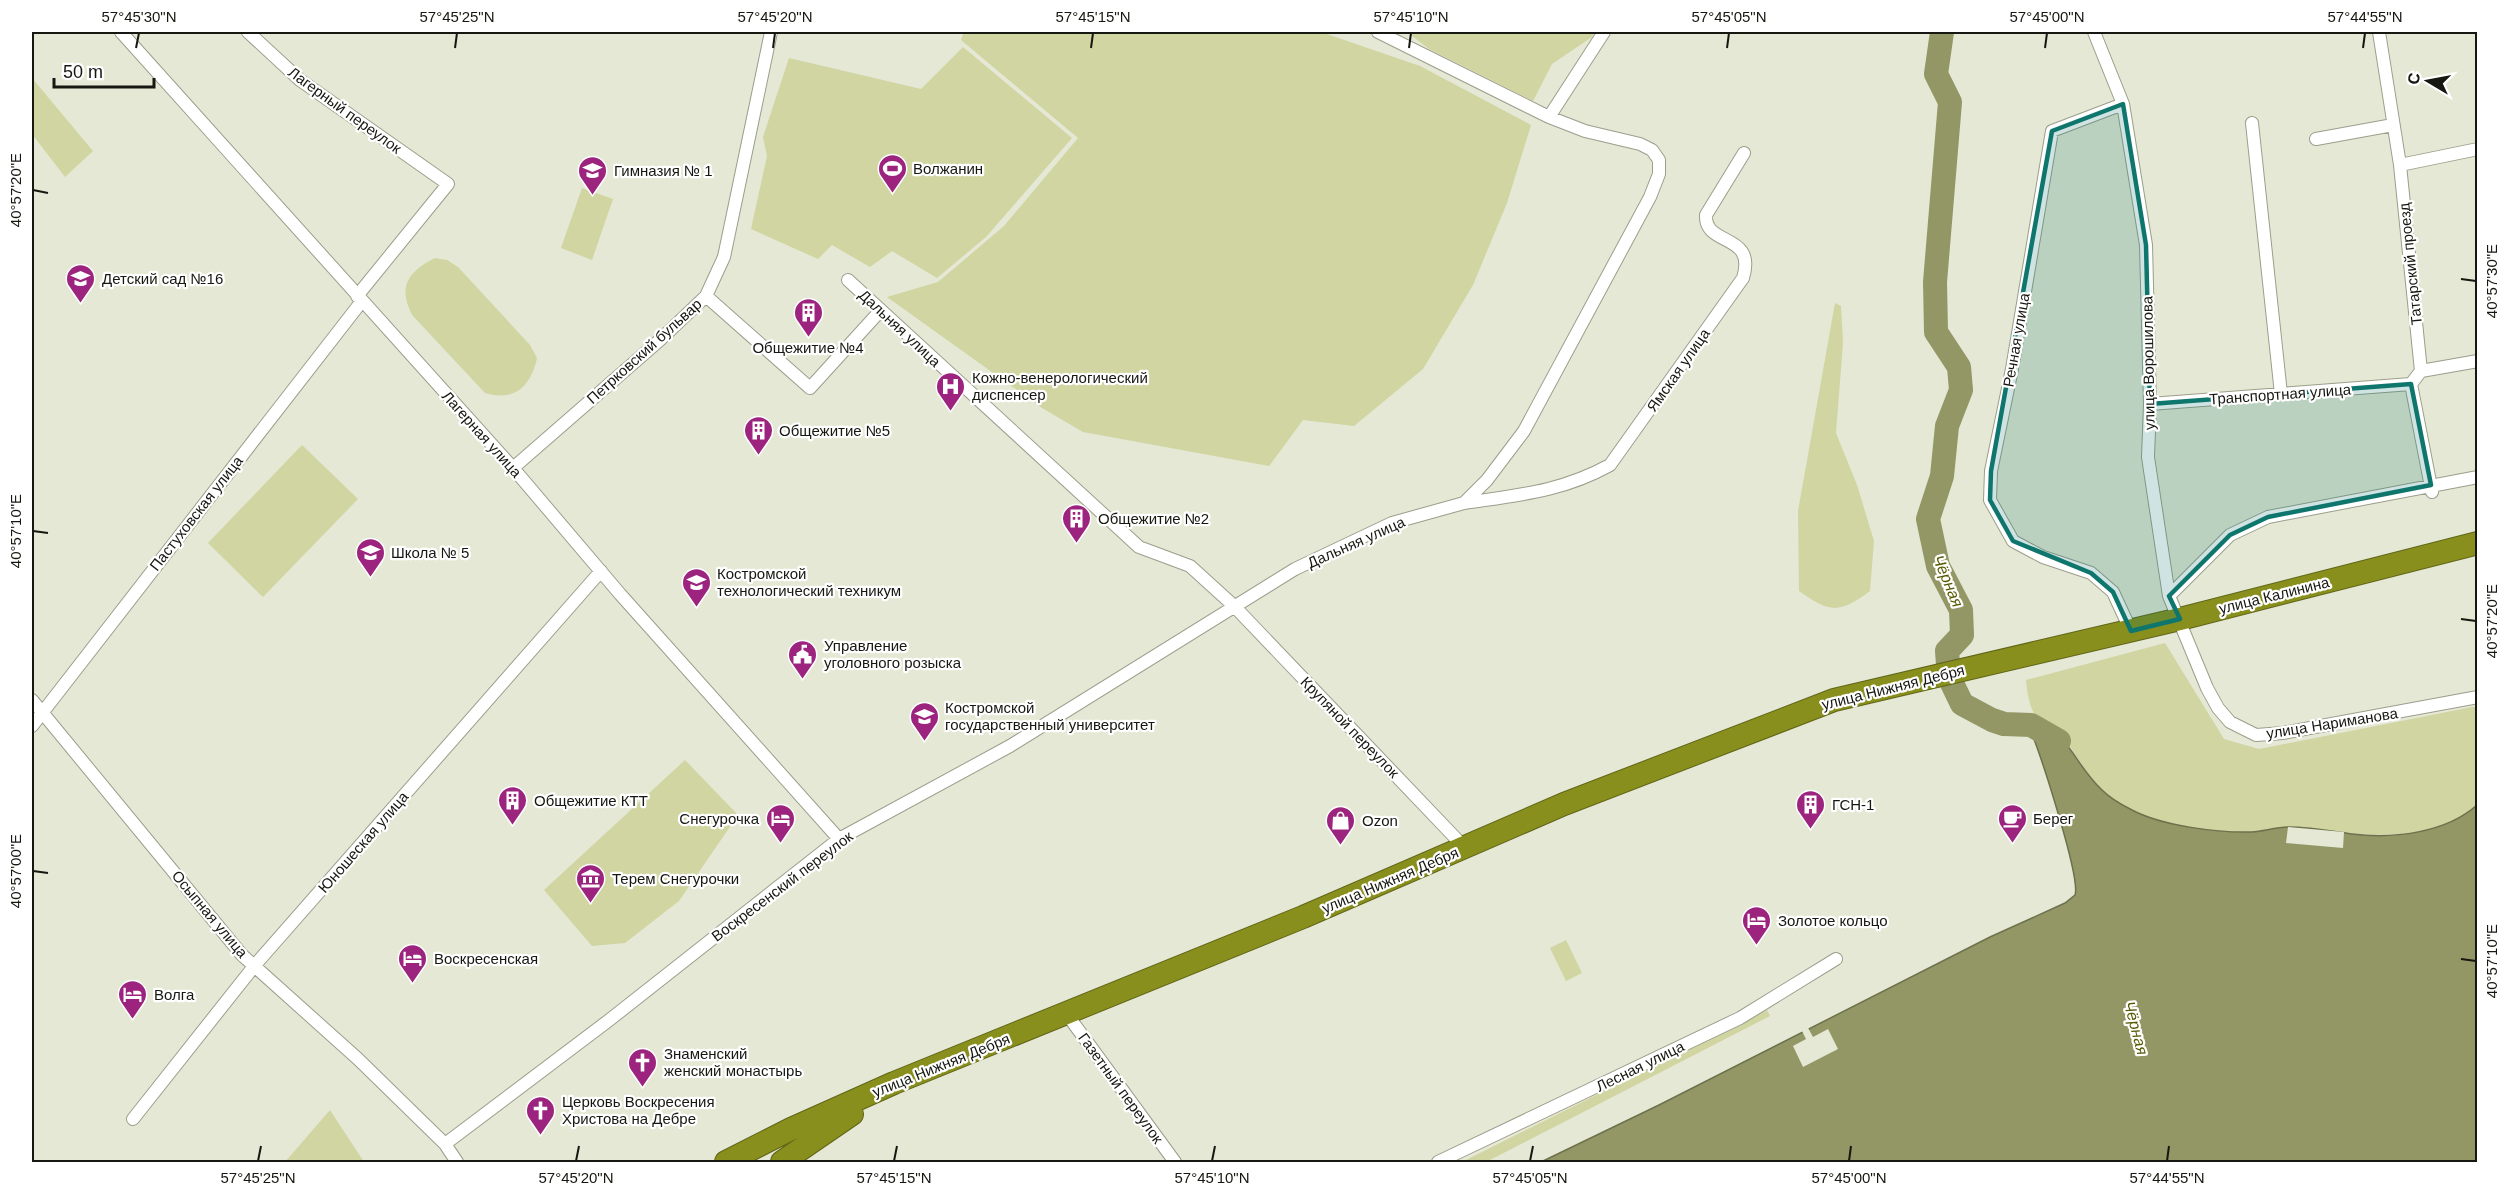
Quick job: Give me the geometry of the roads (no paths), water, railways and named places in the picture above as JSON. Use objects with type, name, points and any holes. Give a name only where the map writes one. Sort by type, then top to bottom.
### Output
[{"type":"highway","name":"улица Калинина","points":[[2070,645],[2478,543]]},
{"type":"highway","name":"улица Нижняя Дебря","points":[[726,1162],[791,1129],[894,1083],[1465,848],[1564,804],[1834,699],[2070,645]]},
{"type":"highway","points":[[782,1162],[894,1083]]},
{"type":"street","name":"Лагерная улица","points":[[121,32],[513,468],[601,571],[839,839]]},
{"type":"street","name":"Лагерный переулок","points":[[248,32],[300,80],[448,184]]},
{"type":"street","name":"Петрковский бульвар","points":[[513,468],[661,339],[705,296],[724,257],[771,32]]},
{"type":"street","name":"Дальняя улица","points":[[848,280],[1139,547],[1190,566],[1234,606],[1295,569],[1392,523],[1464,503],[1487,480],[1524,431],[1650,197],[1659,174],[1659,160],[1652,150],[1640,144],[1585,131],[1549,117],[1378,32]]},
{"type":"street","points":[[1549,117],[1604,32]]},
{"type":"street","points":[[2094,32],[2123,104]]},
{"type":"street","name":"Татарский проезд","points":[[2379,32],[2400,165],[2421,371]]},
{"type":"street","name":"улица Ворошилова","points":[[2123,104],[2146,245],[2150,404],[2148,457],[2169,596],[2180,619]]},
{"type":"street","name":"Речная улица","points":[[2123,104],[2052,130],[2012,369],[1991,471],[1990,500],[2013,541],[2043,557],[2091,573],[2113,592],[2131,631]]},
{"type":"street","points":[[2252,123],[2282,394]]},
{"type":"street","points":[[2316,139],[2393,124]]},
{"type":"street","points":[[2400,165],[2478,149]]},
{"type":"street","name":"Ямская улица","points":[[1464,503],[1551,490],[1584,480],[1610,465],[1743,278],[1747,266],[1745,255],[1737,247],[1709,229],[1706,215],[1744,153]]},
{"type":"street","name":"Пастуховская улица","points":[[32,726],[448,184]]},
{"type":"street","points":[[705,296],[810,388],[881,310]]},
{"type":"street","points":[[2431,489],[2411,384],[2421,371],[2478,361]]},
{"type":"street","name":"Транспортная улица","points":[[2150,404],[2411,384]]},
{"type":"street","points":[[2169,596],[2230,535],[2268,517],[2431,489],[2478,477]]},
{"type":"street","name":"Юношеская улица","points":[[133,1119],[255,965],[601,571]]},
{"type":"street","name":"Воскресенский переулок","points":[[445,1144],[608,1021],[839,839],[1010,746],[1234,606]]},
{"type":"street","name":"Крупяной переулок","points":[[1234,606],[1465,848]]},
{"type":"street","name":"улица Нариманова","points":[[2180,619],[2207,688],[2218,708],[2230,722],[2256,735],[2283,733],[2478,697]]},
{"type":"street","name":"Осыпная улица","points":[[32,700],[242,955],[358,1059],[445,1144],[457,1162]]},
{"type":"street","name":"Лесная улица","points":[[1438,1162],[1740,1018],[1836,959]]},
{"type":"street","name":"Газетный переулок","points":[[1066,1013],[1175,1162]]},
{"type":"water","points":[[2038,720],[2059,736],[2093,781],[2109,796],[2144,816],[2174,824],[2224,831],[2252,832],[2297,827],[2384,836],[2435,828],[2450,822],[2477,805],[2477,1162],[1541,1162],[1659,1105],[1990,937],[2065,903],[2075,895],[2072,866],[2066,843],[2032,734],[2031,725]]},
{"type":"waterway","name":"Чёрная","points":[[1942,32],[1936,74],[1950,102],[1935,282],[1936,332],[1959,367],[1961,390],[1947,426],[1942,476],[1928,519],[1938,566],[1961,610],[1962,635],[1947,651],[1949,677],[1962,704],[2004,724],[2031,725],[2059,741]]},
{"type":"place","name":"Волжанин","points":[[892,194]]},
{"type":"place","name":"Гимназия № 1","points":[[593,196]]},
{"type":"place","name":"Детский сад №16","points":[[81,304]]},
{"type":"place","name":"Общежитие №4","points":[[808,338]]},
{"type":"place","name":"Кожно-венерологический диспенсер","points":[[951,412]]},
{"type":"place","name":"Общежитие №5","points":[[758,456]]},
{"type":"place","name":"Общежитие №2","points":[[1077,544]]},
{"type":"place","name":"Школа № 5","points":[[370,578]]},
{"type":"place","name":"Костромской технологический техникум","points":[[696,608]]},
{"type":"place","name":"Управление уголовного розыска","points":[[803,680]]},
{"type":"place","name":"Костромской государственный университет","points":[[924,742]]},
{"type":"place","name":"Общежитие КТТ","points":[[513,826]]},
{"type":"place","name":"ГСН-1","points":[[1811,830]]},
{"type":"place","name":"Снегурочка","points":[[780,844]]},
{"type":"place","name":"Берег","points":[[2012,844]]},
{"type":"place","name":"Ozon","points":[[1341,846]]},
{"type":"place","name":"Терем Cнегурочки","points":[[591,904]]},
{"type":"place","name":"Золотое кольцо","points":[[1757,946]]},
{"type":"place","name":"Воскресенская","points":[[413,984]]},
{"type":"place","name":"Волга","points":[[133,1020]]},
{"type":"place","name":"Знаменский женский монастырь","points":[[643,1088]]},
{"type":"place","name":"Церковь Воскресения Христова на Дебре","points":[[541,1136]]}]
